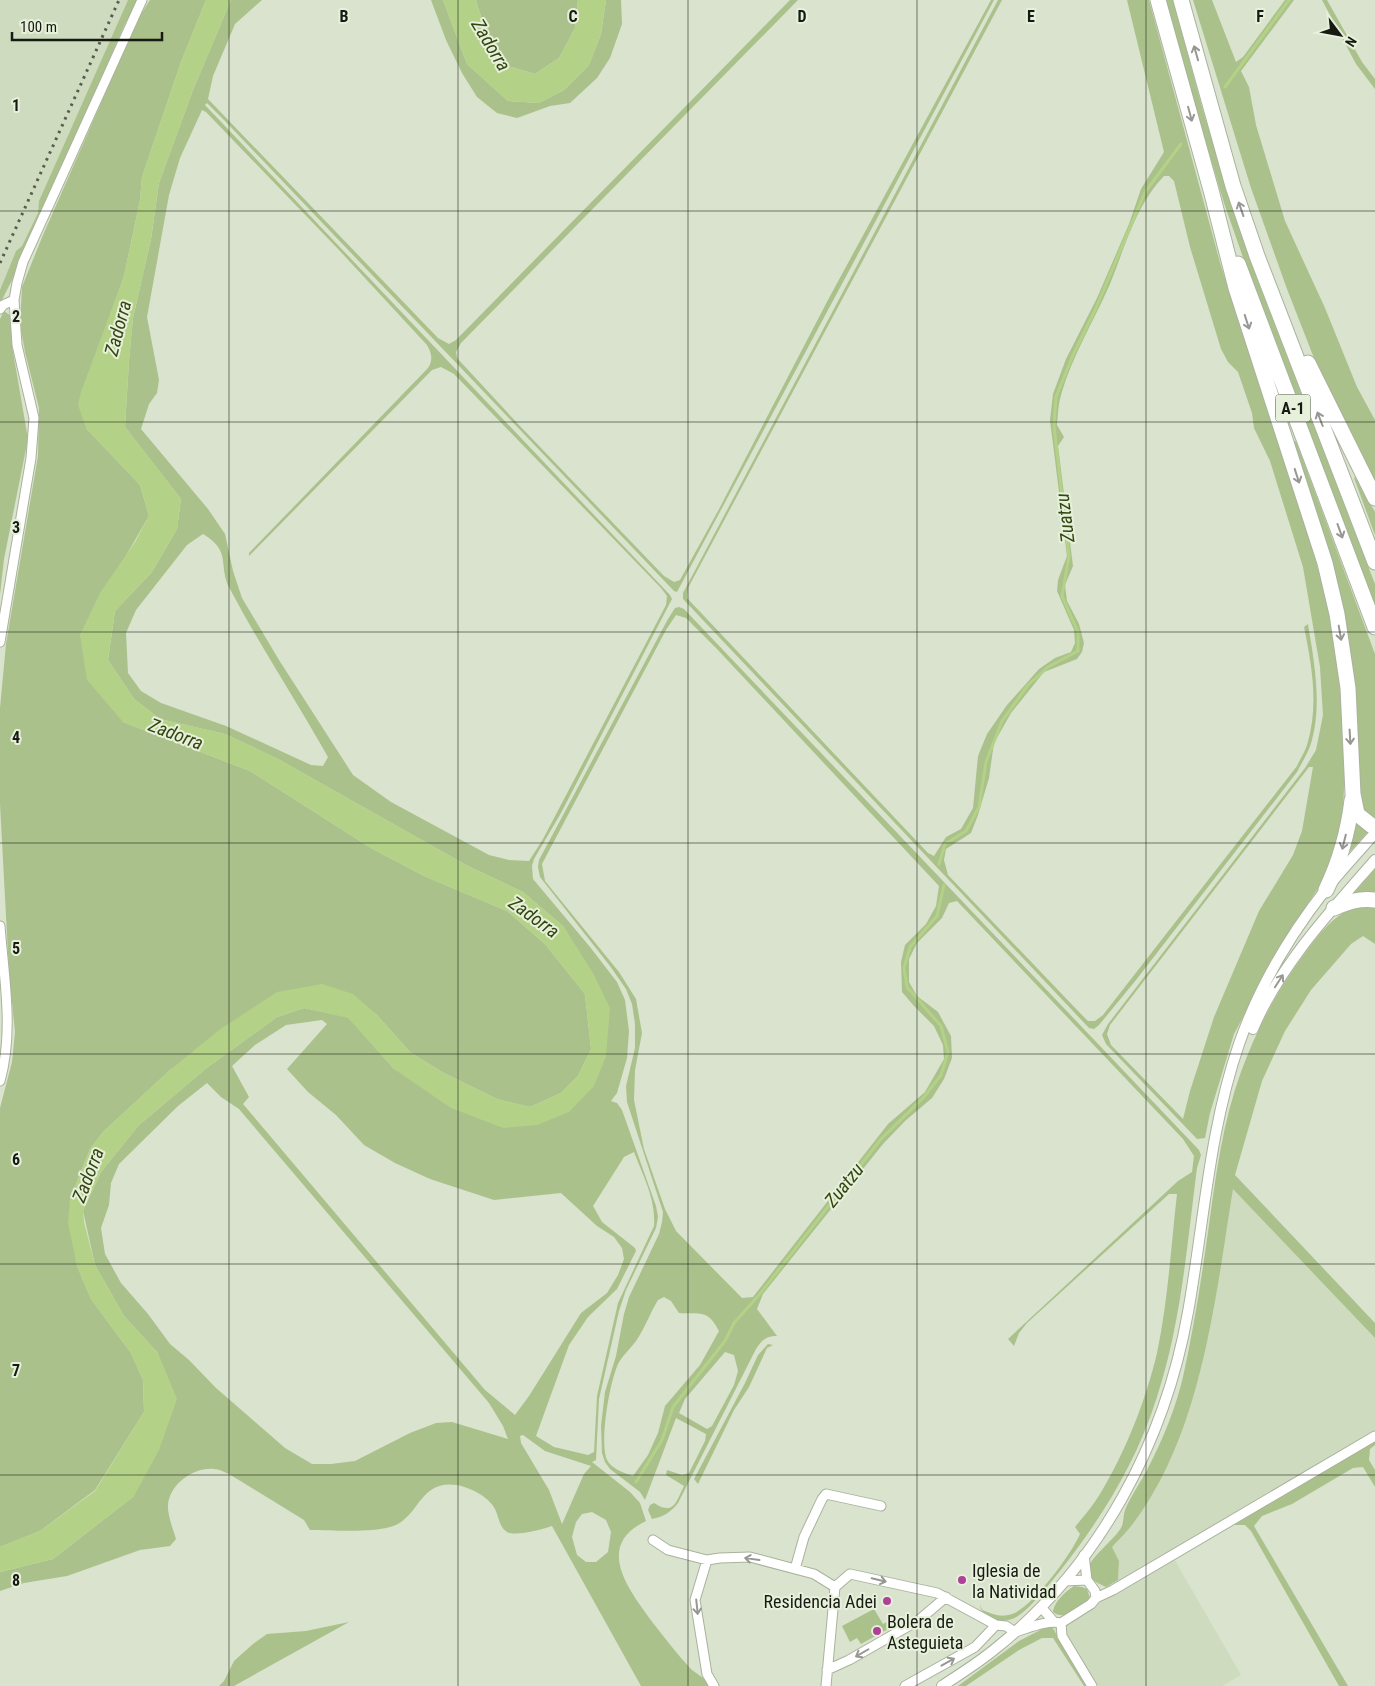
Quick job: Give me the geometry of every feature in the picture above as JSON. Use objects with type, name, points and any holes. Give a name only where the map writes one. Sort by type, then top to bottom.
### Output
[{"type":"highway","name":"A-1","points":[[1158,0],[1211,190],[1375,626]]},
{"type":"highway","name":"A-1","points":[[1181,0],[1233,186],[1257,256],[1375,562]]},
{"type":"highway","points":[[1211,190],[1236,288],[1324,563],[1343,647],[1348,688],[1353,794],[1357,814],[1375,827]]},
{"type":"highway","points":[[1257,256],[1375,498]]},
{"type":"highway","points":[[1326,890],[1344,847],[1353,794]]},
{"type":"highway","points":[[1334,908],[1350,901],[1375,900]]},
{"type":"street","points":[[0,642],[31,458],[34,418],[17,345],[14,300],[17,283],[23,262],[142,0]]},
{"type":"street","points":[[0,309],[2,305],[14,300]]},
{"type":"street","points":[[942,1686],[980,1661],[1015,1632],[1064,1581],[1098,1536],[1126,1492],[1144,1457],[1159,1422],[1181,1348],[1210,1158],[1239,1045],[1255,1005],[1291,941],[1326,890],[1375,833]]},
{"type":"street","points":[[1227,1087],[1260,1011],[1305,944],[1375,860]]},
{"type":"street","points":[[0,926],[7,1018],[4,1065],[0,1081]]},
{"type":"street","points":[[826,1686],[836,1587],[850,1574],[937,1593],[996,1625],[1006,1626],[1015,1632],[1057,1623],[1091,1604],[1096,1598],[1113,1590],[1375,1436]]},
{"type":"street","points":[[795,1569],[804,1537],[826,1494],[881,1506]]},
{"type":"street","points":[[653,1540],[668,1550],[707,1560],[750,1557],[814,1574],[836,1587]]},
{"type":"street","points":[[1084,1555],[1088,1580],[1096,1598]]},
{"type":"street","points":[[707,1560],[695,1600],[707,1674],[714,1686]]},
{"type":"street","points":[[1064,1581],[1088,1580]]},
{"type":"street","points":[[827,1670],[849,1660],[919,1620],[946,1597]]},
{"type":"street","points":[[1041,1607],[1057,1623],[1062,1636],[1092,1686]]},
{"type":"street","points":[[905,1686],[975,1647],[996,1625]]},
{"type":"shaded area","points":[[0,0],[128,0],[39,201],[38,213],[22,246],[16,251],[0,290]]},
{"type":"shaded area","points":[[128,0],[138,0],[124,26],[0,304],[0,290],[16,251],[22,246],[38,213],[39,201]]},
{"type":"shaded area","points":[[150,0],[206,0],[181,62],[142,177],[140,200],[124,276],[108,321],[86,428],[140,485],[149,516],[80,635],[123,722],[250,771],[371,848],[424,876],[507,911],[545,944],[585,994],[591,1049],[578,1076],[561,1093],[530,1107],[497,1099],[442,1072],[410,1052],[376,1014],[322,984],[170,1070],[103,1132],[90,1149],[70,1199],[77,1266],[91,1299],[131,1353],[143,1380],[144,1412],[95,1490],[40,1531],[0,1547],[0,1108],[12,1062],[15,1032],[9,972],[0,804],[0,708],[6,644],[38,456],[39,408],[20,324],[22,287],[138,19]]},
{"type":"shaded area","points":[[231,0],[262,0],[235,24],[213,76],[208,99],[438,338],[449,344],[456,340],[790,0],[798,0],[461,343],[456,352],[457,358],[518,424],[664,576],[674,582],[680,580],[718,511],[829,298],[991,0],[994,0],[677,592],[225,121],[207,103],[205,105],[672,599],[532,866],[533,879],[617,982],[625,1000],[629,1031],[627,1058],[617,1093],[611,1101],[617,1103],[622,1110],[656,1206],[658,1217],[656,1228],[626,1290],[619,1311],[599,1399],[596,1460],[592,1462],[630,1492],[640,1503],[646,1521],[630,1531],[622,1543],[619,1556],[621,1569],[627,1583],[653,1623],[671,1646],[690,1668],[710,1686],[641,1686],[552,1526],[516,1534],[507,1532],[499,1522],[492,1504],[484,1496],[457,1485],[444,1485],[434,1488],[408,1516],[400,1523],[390,1527],[362,1531],[310,1530],[304,1520],[229,1474],[216,1469],[206,1469],[185,1478],[170,1496],[168,1512],[176,1539],[170,1546],[140,1550],[67,1576],[24,1583],[0,1591],[0,1572],[53,1559],[134,1496],[158,1353],[124,1316],[95,1265],[83,1211],[101,1172],[139,1125],[208,1067],[277,1017],[304,1008],[348,1017],[394,1069],[537,1125],[606,1056],[564,927],[523,892],[466,865],[278,759],[225,734],[160,719],[134,699],[108,660],[115,611],[152,572],[177,529],[181,499],[125,427],[133,318],[151,239],[159,183],[193,90]],"holes":[[[202,110],[206,112],[339,250],[427,345],[431,354],[431,362],[428,368],[249,553],[249,556],[432,370],[441,367],[454,374],[667,596],[666,605],[543,839],[529,861],[509,860],[489,855],[391,802],[353,775],[279,660],[242,598],[233,571],[225,534],[208,509],[141,429],[149,404],[157,393],[159,380],[147,317],[169,195],[180,158]],[[203,534],[212,541],[221,553],[226,580],[230,589],[328,757],[323,766],[311,765],[226,726],[161,703],[141,691],[128,673],[126,633],[136,610],[187,545]],[[322,1020],[327,1024],[287,1069],[308,1092],[336,1115],[364,1145],[395,1163],[430,1179],[494,1200],[561,1193],[597,1226],[614,1237],[622,1248],[624,1259],[618,1275],[607,1293],[581,1313],[515,1415],[485,1390],[243,1104],[249,1097],[232,1066],[255,1045],[286,1025]],[[207,1083],[221,1097],[239,1109],[489,1403],[503,1426],[508,1439],[452,1422],[436,1423],[410,1433],[355,1461],[312,1464],[285,1448],[216,1388],[189,1360],[170,1344],[148,1314],[121,1283],[105,1254],[101,1228],[109,1205],[111,1183],[119,1164],[178,1106]],[[634,1152],[651,1197],[654,1226],[618,1303],[597,1396],[594,1452],[588,1455],[554,1447],[536,1436],[569,1345],[588,1317],[617,1289],[636,1251],[635,1248],[602,1222],[593,1206],[624,1157]],[[523,1435],[545,1451],[591,1466],[584,1474],[562,1524],[549,1490],[521,1443],[520,1436]],[[592,1512],[606,1520],[611,1532],[608,1552],[596,1562],[586,1562],[577,1555],[572,1537],[576,1522],[582,1514]]]},
{"type":"shaded area","points":[[431,0],[443,0],[467,64],[508,101],[539,103],[564,90],[589,65],[601,34],[606,0],[621,0],[622,24],[610,58],[597,78],[570,103],[550,106],[517,118],[497,113],[477,97],[462,73],[446,40]]},
{"type":"shaded area","points":[[476,0],[578,0],[575,28],[559,58],[535,74],[508,66],[485,26]]},
{"type":"shaded area","points":[[998,0],[1002,0],[688,588],[687,598],[928,853],[934,856],[946,837],[961,829],[973,808],[978,756],[987,734],[1007,705],[1039,669],[1055,658],[1071,652],[1075,643],[1074,630],[1057,591],[1058,580],[1067,556],[1050,420],[1053,394],[1066,359],[1097,298],[1129,224],[1141,189],[1164,152],[1127,0],[1149,0],[1221,266],[1305,522],[1327,602],[1346,743],[1343,811],[1334,852],[1319,887],[1291,928],[1234,1034],[1210,1113],[1205,1138],[1197,1139],[1106,1044],[1102,1035],[1108,1024],[1305,768],[1316,750],[1323,715],[1320,667],[1303,567],[1270,461],[1254,428],[1252,413],[1238,372],[1228,362],[1221,349],[1190,247],[1174,181],[1169,176],[1164,176],[1154,187],[1139,213],[1110,284],[1071,366],[1059,402],[1057,425],[1064,437],[1058,446],[1073,566],[1065,585],[1067,601],[1079,624],[1084,643],[1082,652],[1077,659],[1044,672],[1011,713],[994,743],[989,778],[971,833],[946,849],[944,860],[948,875],[1088,1021],[1095,1021],[1103,1015],[1297,766],[1307,745],[1313,716],[1312,671],[1304,627],[1308,624],[1316,682],[1315,726],[1311,744],[1297,772],[1099,1025],[1094,1029],[1089,1028],[683,599],[683,593]],"holes":[[[1309,767],[1313,767],[1302,831],[1293,855],[1259,911],[1214,1017],[1183,1119],[1111,1045],[1107,1034],[1110,1025]]]},
{"type":"shaded area","points":[[1166,0],[1173,0],[1203,111],[1259,284],[1375,584],[1375,605],[1253,286],[1224,203]]},
{"type":"shaded area","points":[[1193,0],[1212,0],[1236,62],[1243,57],[1285,0],[1294,0],[1241,71],[1249,87],[1256,125],[1285,221],[1325,308],[1357,387],[1375,420],[1375,484],[1321,376],[1287,289],[1251,188]]},
{"type":"shaded area","points":[[1322,0],[1327,0],[1362,62],[1375,79],[1375,89],[1356,64]]},
{"type":"shaded area","points":[[4,311],[11,316],[12,346],[28,439],[4,559],[0,595],[0,319]]},
{"type":"shaded area","points":[[1296,441],[1375,654],[1375,819],[1365,812],[1359,801],[1357,719],[1351,664],[1292,442]]},
{"type":"shaded area","points":[[1354,478],[1375,512],[1375,535]]},
{"type":"shaded area","points":[[675,608],[684,609],[1199,1150],[1201,1155],[1197,1168],[1172,1343],[1165,1372],[1148,1423],[1128,1468],[1103,1511],[1075,1551],[1038,1598],[1024,1612],[1012,1619],[993,1621],[981,1610],[980,1604],[982,1610],[1004,1616],[1020,1610],[1040,1591],[1076,1543],[1080,1534],[1075,1527],[1100,1494],[1134,1426],[1152,1371],[1161,1333],[1167,1294],[1177,1194],[1169,1194],[1027,1323],[1019,1333],[1014,1346],[1008,1339],[1178,1181],[1192,1172],[1194,1156],[1183,1139],[957,901],[949,903],[942,918],[917,943],[909,959],[909,982],[917,996],[938,1012],[951,1036],[952,1058],[944,1079],[932,1098],[905,1121],[883,1144],[763,1294],[757,1309],[777,1336],[765,1339],[756,1349],[678,1503],[666,1514],[652,1519],[648,1510],[650,1505],[654,1503],[666,1508],[674,1505],[684,1486],[666,1475],[667,1470],[682,1475],[689,1473],[705,1441],[706,1434],[676,1418],[645,1500],[640,1492],[610,1469],[602,1453],[601,1426],[605,1392],[616,1356],[624,1314],[629,1297],[659,1234],[663,1212],[627,1102],[626,1086],[635,1048],[635,1024],[632,1004],[626,989],[610,966],[540,877],[538,867],[539,860]],"holes":[[[676,615],[686,618],[717,649],[939,886],[936,906],[926,924],[905,945],[901,962],[902,992],[934,1026],[943,1045],[944,1059],[925,1092],[888,1124],[753,1297],[742,1298],[676,1231],[665,1209],[644,1149],[634,1100],[635,1070],[642,1033],[636,999],[619,972],[545,881],[542,864],[666,630]],[[664,1297],[671,1301],[679,1313],[698,1313],[707,1316],[719,1331],[700,1365],[665,1406],[658,1433],[648,1455],[633,1476],[615,1468],[607,1460],[604,1439],[609,1396],[619,1362],[634,1344],[658,1300]],[[725,1352],[734,1355],[738,1371],[734,1385],[712,1426],[707,1429],[679,1413],[685,1399]]]},
{"type":"shaded area","points":[[1355,822],[1368,832],[1346,856]]},
{"type":"shaded area","points":[[1375,869],[1375,893],[1354,893]]},
{"type":"shaded area","points":[[1357,906],[1375,906],[1375,944],[1363,936],[1351,944],[1311,990],[1285,1031],[1262,1081],[1235,1175],[1375,1323],[1375,1338],[1233,1189],[1212,1320],[1190,1408],[1175,1449],[1156,1489],[1132,1525],[1112,1547],[1119,1561],[1118,1580],[1106,1587],[1094,1581],[1088,1573],[1089,1566],[1092,1560],[1121,1528],[1125,1510],[1159,1445],[1177,1400],[1201,1282],[1221,1148],[1229,1109],[1241,1072],[1267,1012],[1293,970],[1314,941],[1332,921]]},
{"type":"shaded area","points":[[1233,1188],[1375,1338],[1375,1440],[1174,1559],[1241,1675],[1222,1686],[1088,1686],[1052,1627],[1063,1616],[1088,1602],[1090,1598],[1118,1580],[1119,1561],[1111,1547],[1132,1525],[1165,1471],[1188,1413],[1201,1369],[1213,1314]]},
{"type":"shaded area","points":[[768,1344],[773,1345],[767,1348],[749,1387],[734,1410],[698,1484],[694,1479],[758,1355]]},
{"type":"shaded area","points":[[1375,1440],[1375,1445],[1370,1449],[1369,1460],[1375,1470],[1375,1487],[1363,1467],[1353,1468],[1292,1504],[1262,1516],[1254,1526],[1348,1686],[1339,1686],[1251,1531],[1245,1525],[1232,1525]]},
{"type":"shaded area","points":[[1074,1586],[1087,1589],[1090,1598],[1088,1602],[1066,1615],[1053,1612],[1058,1601]]},
{"type":"shaded area","points":[[874,1609],[883,1624],[894,1618],[897,1624],[861,1644],[857,1638],[850,1642],[842,1626]]},
{"type":"shaded area","points":[[349,1622],[234,1686],[219,1686],[224,1681],[234,1661],[267,1634],[306,1631]]},
{"type":"shaded area","points":[[1048,1626],[1052,1627],[1088,1686],[1084,1686],[1053,1638],[1042,1638],[1019,1650],[966,1686],[958,1686],[1019,1641]]},
{"type":"water","name":"Zadorra","points":[[206,0],[231,0],[193,90],[159,183],[151,239],[133,318],[125,427],[181,499],[177,529],[152,572],[115,611],[108,660],[134,699],[160,719],[225,734],[278,759],[466,865],[523,892],[564,927],[593,973],[610,1008],[606,1056],[594,1086],[569,1112],[537,1125],[503,1128],[451,1108],[394,1069],[348,1018],[304,1008],[277,1017],[208,1067],[139,1125],[101,1172],[83,1211],[84,1222],[95,1265],[124,1316],[158,1353],[177,1399],[159,1450],[134,1496],[53,1559],[0,1572],[0,1547],[40,1531],[95,1491],[144,1412],[143,1380],[131,1353],[91,1299],[77,1266],[68,1223],[70,1199],[90,1149],[103,1132],[170,1070],[219,1030],[277,992],[322,984],[353,994],[376,1014],[410,1052],[442,1072],[497,1099],[530,1107],[561,1093],[578,1076],[591,1049],[585,994],[545,944],[507,911],[424,876],[371,848],[250,771],[123,722],[87,680],[80,635],[100,593],[135,542],[149,516],[140,485],[86,428],[78,405],[81,392],[124,276],[140,200],[142,177],[181,62]]},
{"type":"water","name":"Zadorra","points":[[443,0],[476,0],[485,26],[508,66],[535,74],[559,58],[575,28],[578,0],[606,0],[601,34],[589,65],[564,90],[539,103],[508,101],[467,64]]},
{"type":"waterway","name":"Zuatzu","points":[[1225,87],[1289,0]]},
{"type":"waterway","name":"Zuatzu","points":[[939,864],[945,844],[966,831],[979,807],[986,762],[1002,721],[1028,685],[1048,667],[1078,651],[1078,632],[1062,596],[1069,556],[1054,426],[1056,397],[1145,192],[1181,144]]},
{"type":"waterway","name":"Zuatzu","points":[[636,1482],[662,1440],[673,1407],[725,1341],[734,1323],[759,1295],[881,1139],[924,1097],[941,1075],[948,1052],[941,1026],[907,987],[904,968],[910,947],[937,916],[944,885]]},
{"type":"railway","points":[[0,263],[119,0]]},
{"type":"place","name":"Iglesia de la Natividad","points":[[962,1580]]},
{"type":"place","name":"Residencia Adei","points":[[887,1601]]},
{"type":"place","name":"Bolera de Asteguieta","points":[[877,1631]]}]
